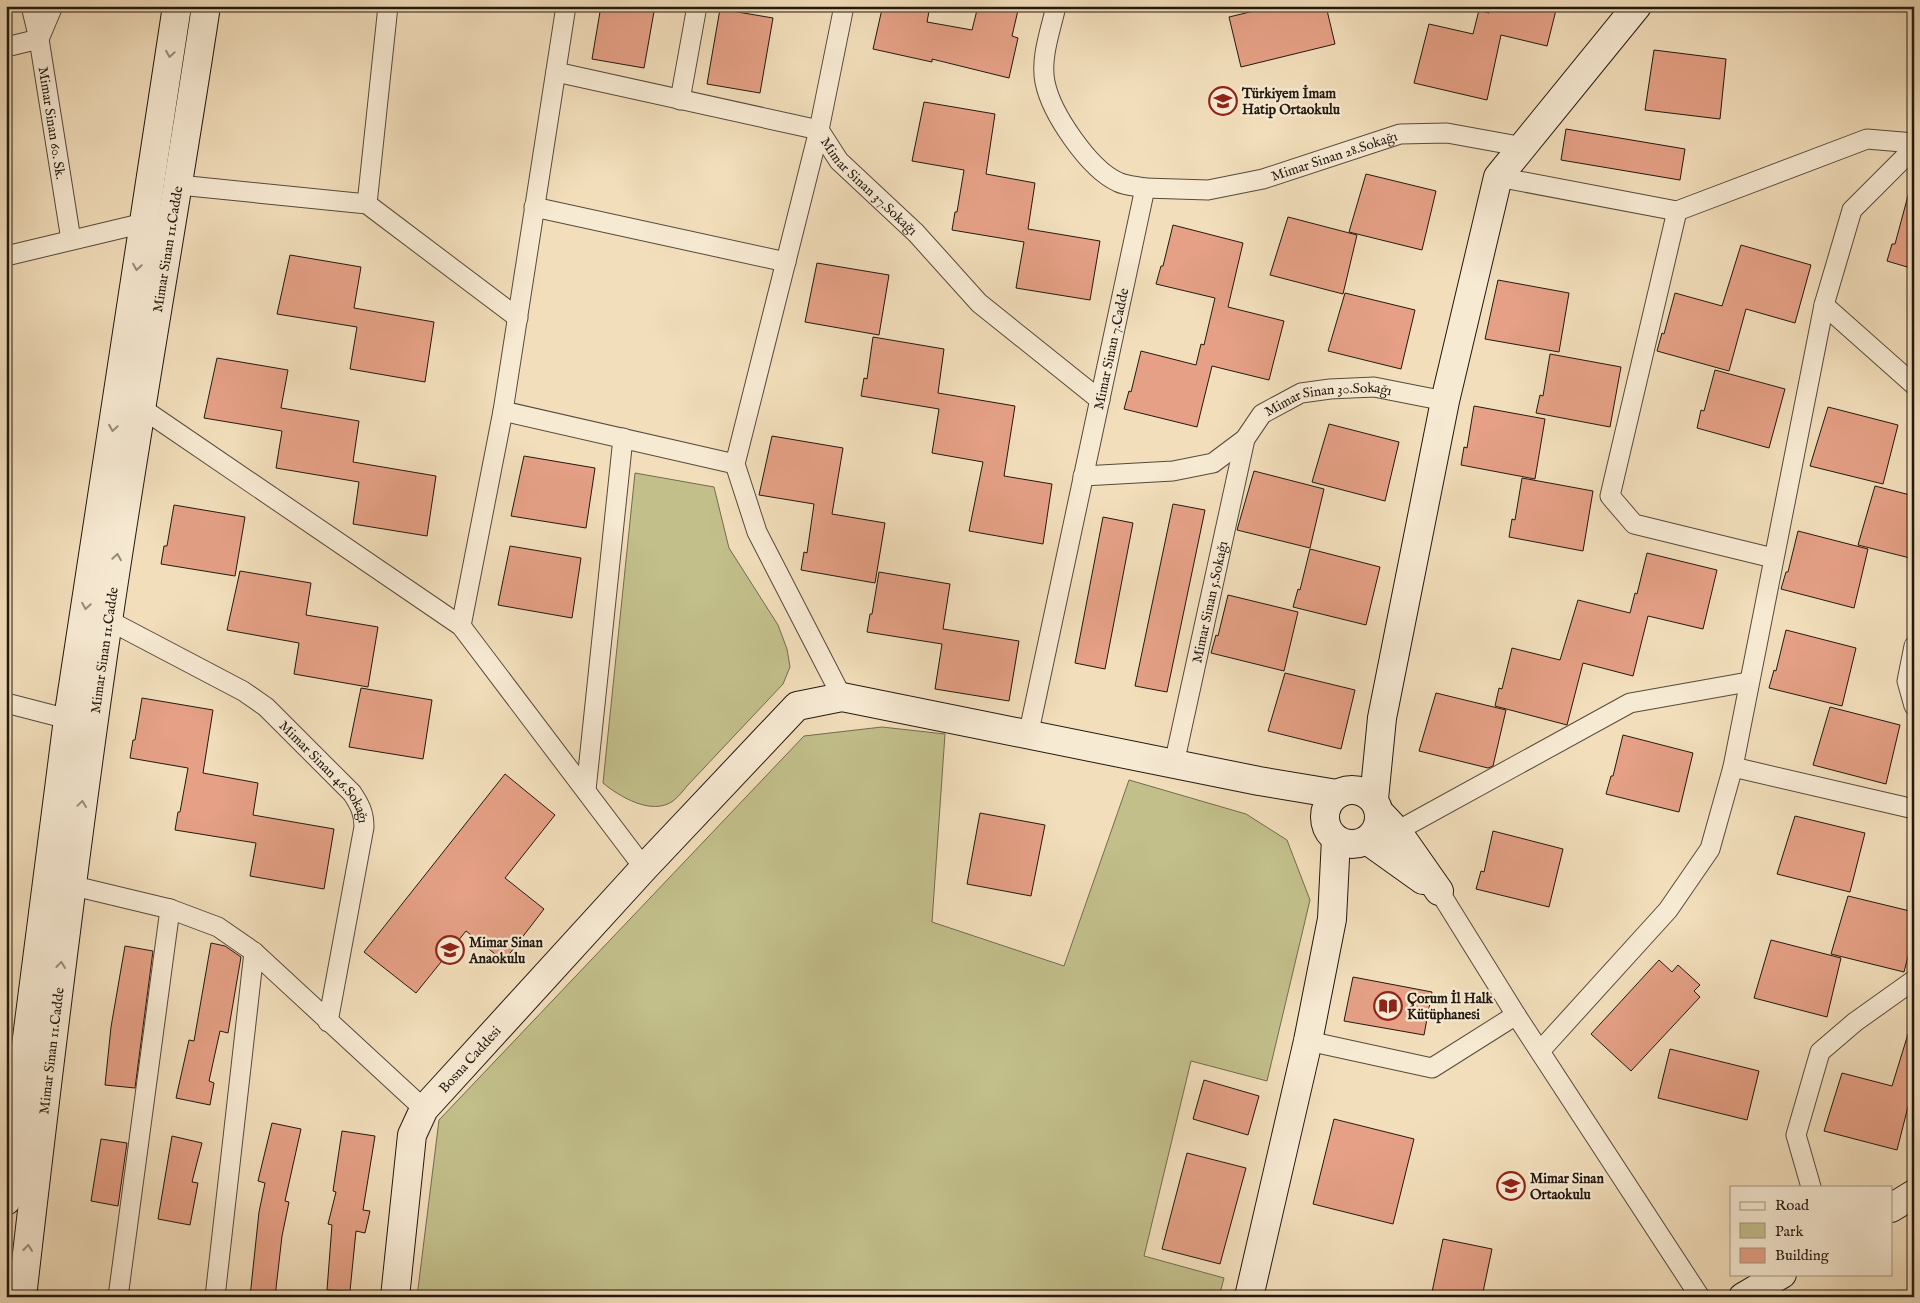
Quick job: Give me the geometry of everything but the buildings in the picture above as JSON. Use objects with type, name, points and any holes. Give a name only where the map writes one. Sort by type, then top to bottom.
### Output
[{"type":"street","name":"Mimar Sinan 60. Sk.","points":[[31,6],[39,39],[71,240]]},
{"type":"street","points":[[6,47],[39,39],[53,6]]},
{"type":"street","name":"Mimar Sinan 11.Cadde","points":[[6,1201],[13,1085],[177,6]]},
{"type":"street","name":"Mimar Sinan 11.Cadde","points":[[22,1297],[70,885],[140,407],[179,185],[206,6]]},
{"type":"street","points":[[367,204],[388,6]]},
{"type":"street","points":[[461,626],[503,411],[566,6]]},
{"type":"street","points":[[680,100],[697,6]]},
{"type":"street","points":[[844,6],[819,130],[734,464],[757,532],[842,697],[1028,736],[1259,781],[1342,792],[1362,791],[1384,814],[1439,891],[1516,1015],[1700,1297]]},
{"type":"street","points":[[1056,6],[1046,54],[1044,82],[1056,112],[1097,168],[1119,182],[1145,188]]},
{"type":"street","points":[[1347,836],[1377,828],[1384,814],[1382,718],[1445,401],[1498,177],[1637,6]]},
{"type":"street","name":"Mimar Sinan 37.Sokağı","points":[[556,72],[819,130],[839,161],[916,233],[979,303],[1100,400]]},
{"type":"street","name":"Mimar Sinan 28.Sokağı","points":[[1145,188],[1208,190],[1263,179],[1400,134],[1447,133],[1524,147]]},
{"type":"street","points":[[1498,177],[1677,211],[1867,139],[1914,143]]},
{"type":"street","points":[[1540,1050],[1668,910],[1710,850],[1733,767],[1748,682],[1824,305],[1852,210],[1914,148]]},
{"type":"street","points":[[179,185],[367,204],[518,318]]},
{"type":"street","name":"Mimar Sinan 7.Cadde","points":[[1028,736],[1145,188]]},
{"type":"street","points":[[534,207],[786,262]]},
{"type":"street","points":[[1677,211],[1610,496],[1634,524],[1773,558]]},
{"type":"street","points":[[6,256],[144,223]]},
{"type":"street","points":[[1824,305],[1914,385]]},
{"type":"street","name":"Mimar Sinan 30.Sokağı","points":[[1083,476],[1173,470],[1213,463],[1245,440],[1262,414],[1301,393],[1330,389],[1374,387],[1445,401]]},
{"type":"street","points":[[140,407],[461,626],[644,868]]},
{"type":"street","points":[[503,411],[734,464]]},
{"type":"street","points":[[586,790],[623,438]]},
{"type":"street","name":"Mimar Sinan 5.Sokağı","points":[[1174,764],[1245,440]]},
{"type":"street","name":"Mimar Sinan 46.Sokağı","points":[[108,620],[243,691],[266,707],[352,793],[360,805],[364,816],[364,827],[328,1022]]},
{"type":"street","points":[[1914,646],[1907,681],[1914,706]]},
{"type":"street","points":[[1384,814],[1630,703],[1748,682]]},
{"type":"street","name":"Bosna Caddesi","points":[[395,1297],[412,1135],[424,1109],[644,868],[797,706],[842,697]]},
{"type":"street","points":[[6,703],[68,719]]},
{"type":"street","points":[[1347,836],[1326,811],[1330,801],[1342,792],[1382,718]]},
{"type":"street","points":[[1733,767],[1914,809]]},
{"type":"street","points":[[1259,781],[1439,891]]},
{"type":"street","points":[[1249,1297],[1308,1041],[1347,836]]},
{"type":"street","points":[[70,885],[170,909],[218,927],[254,952],[424,1109]]},
{"type":"street","points":[[118,1297],[170,909]]},
{"type":"street","points":[[215,1297],[254,952]]},
{"type":"street","points":[[1811,1186],[1796,1135],[1820,1052],[1855,1022],[1914,980]]},
{"type":"street","points":[[1308,1041],[1432,1068],[1516,1015]]},
{"type":"street","points":[[1892,1207],[1914,1194]]},
{"type":"street","points":[[1743,1297],[1779,1276]]},
{"type":"green space","points":[[635,473],[714,487],[729,548],[778,625],[787,649],[790,667],[783,684],[679,796],[665,805],[656,806],[636,803],[618,794],[603,783]]},
{"type":"green space","points":[[882,727],[945,734],[932,922],[1064,966],[1129,780],[1246,814],[1287,840],[1310,900],[1267,1081],[1191,1061],[1144,1256],[1224,1278],[1219,1297],[417,1297],[439,1120],[804,736]]},
{"type":"place","name":"Türkiyem İmam Hatip Ortaokulu","points":[[1223,101]]},
{"type":"place","name":"Mimar Sinan Anaokulu","points":[[450,950]]},
{"type":"place","name":"Çorum İl Halk Kütüphanesi","points":[[1388,1006]]},
{"type":"place","name":"Mimar Sinan Ortaokulu","points":[[1511,1186]]}]
